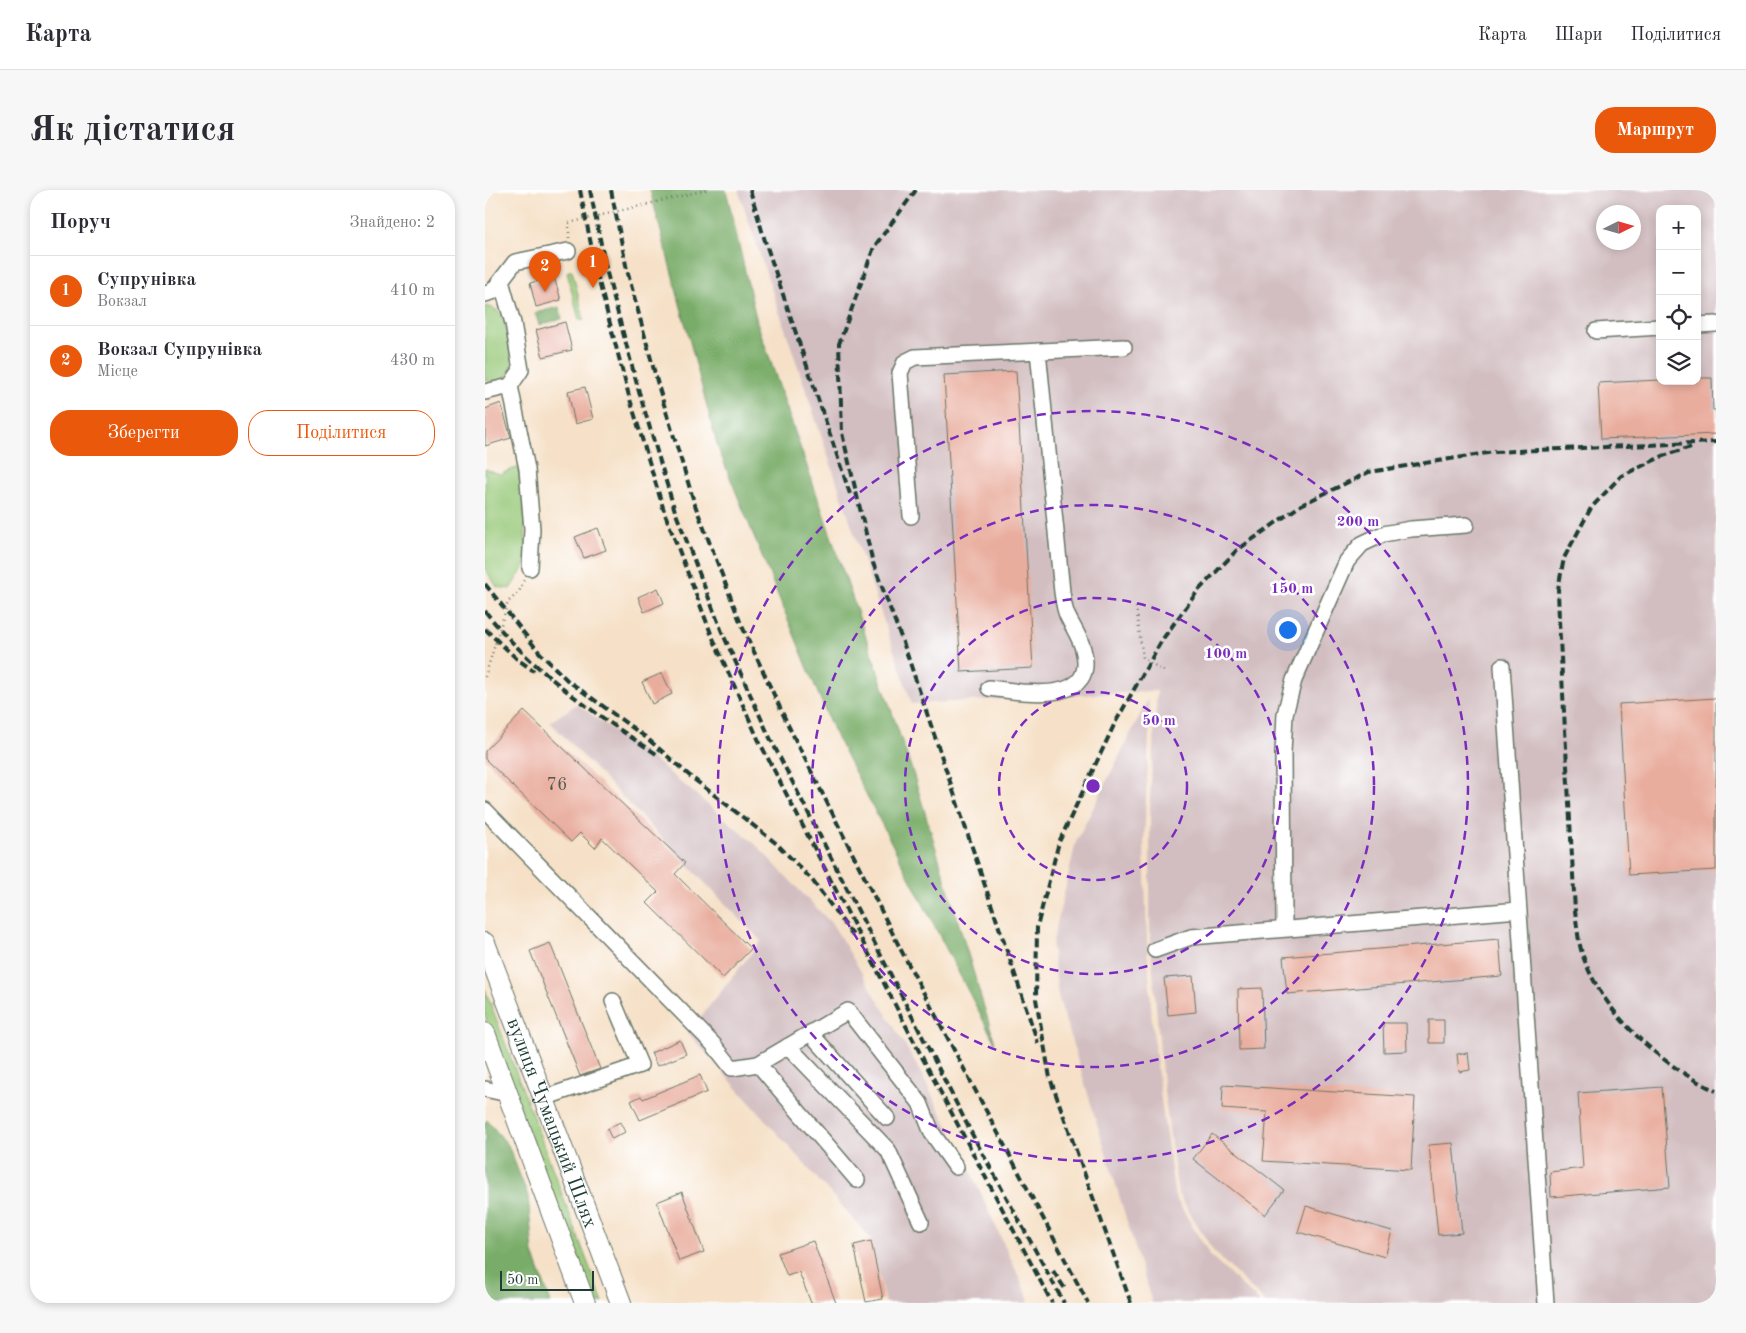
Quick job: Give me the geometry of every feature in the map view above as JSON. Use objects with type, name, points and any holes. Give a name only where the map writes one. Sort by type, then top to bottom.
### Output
[{"type":"main road","name":"вулиця Чумацький Шлях","points":[[485,943],[621,1303]]},
{"type":"main road","name":"вулиця Чумацький Шлях","points":[[485,1033],[580,1300]]},
{"type":"lane","points":[[485,294],[492,292],[515,262],[568,250]]},
{"type":"lane","points":[[485,392],[509,386],[521,370],[513,323],[501,281]]},
{"type":"lane","points":[[1701,325],[1716,324]]},
{"type":"lane","points":[[1597,331],[1656,327]]},
{"type":"lane","points":[[911,516],[900,373],[905,362],[915,357],[1124,347]]},
{"type":"lane","points":[[989,688],[1039,694],[1062,691],[1079,682],[1087,665],[1083,647],[1066,612],[1062,592],[1038,351]]},
{"type":"lane","points":[[509,386],[527,469],[532,529],[530,568]]},
{"type":"lane","points":[[1284,929],[1283,753],[1285,714],[1294,680],[1347,561],[1362,544],[1383,534],[1411,529],[1466,525]]},
{"type":"lane","points":[[1502,666],[1546,1303]]},
{"type":"lane","points":[[485,810],[713,1044],[732,1068],[758,1064],[847,1011],[921,1103],[932,1133],[957,1167]]},
{"type":"lane","points":[[1155,950],[1191,937],[1519,910]]},
{"type":"lane","points":[[544,1098],[640,1065],[613,1001]]},
{"type":"lane","points":[[810,1033],[887,1118]]},
{"type":"lane","points":[[788,1046],[888,1150],[921,1222]]},
{"type":"lane","points":[[758,1064],[857,1180]]},
{"type":"lane","points":[[485,1089],[508,1094]]},
{"type":"path","points":[[568,250],[569,223],[706,190]]},
{"type":"path","points":[[485,677],[508,602],[519,592],[530,568]]},
{"type":"path","points":[[1136,607],[1143,658],[1167,673]]},
{"type":"shaded area","points":[[738,190],[1716,190],[1716,1303],[1266,1303],[1214,1252],[1178,1194],[1163,1084],[1150,940],[1150,794],[1157,691],[912,704]]},
{"type":"shaded area","points":[[1148,699],[1150,713],[1144,844],[1147,940],[1152,1022],[1175,1197],[1211,1257],[1261,1303],[1152,1303],[1058,996],[1052,945],[1076,842]]},
{"type":"shaded area","points":[[577,704],[653,759],[754,843],[833,925],[914,1060],[966,1161],[1028,1297],[1029,1303],[885,1303],[871,1239],[688,1033],[761,941],[550,722]]},
{"type":"green space","points":[[650,190],[726,190],[757,322],[913,773],[995,1043],[833,730],[718,448]]},
{"type":"green space","points":[[572,270],[584,319],[579,320],[567,272]]},
{"type":"green space","points":[[485,306],[491,307],[501,315],[511,354],[512,365],[508,375],[497,381],[485,380]]},
{"type":"green space","points":[[559,307],[562,319],[539,325],[535,313]]},
{"type":"green space","points":[[522,466],[527,563],[510,589],[497,587],[485,569],[485,469],[500,474]]},
{"type":"green space","points":[[485,989],[603,1303],[593,1303],[485,1016]]},
{"type":"green space","points":[[487,1120],[508,1145],[528,1196],[533,1253],[551,1303],[485,1303],[485,1123]]},
{"type":"building","points":[[554,277],[561,300],[536,307],[530,283]]},
{"type":"building","points":[[565,322],[572,350],[543,357],[536,330]]},
{"type":"building","points":[[1016,371],[1033,668],[961,672],[944,375]]},
{"type":"building","points":[[1701,378],[1712,378],[1713,410],[1716,410],[1716,434],[1601,439],[1598,383],[1656,380],[1656,385],[1701,385]]},
{"type":"building","points":[[585,387],[593,419],[575,424],[568,391]]},
{"type":"building","points":[[501,403],[511,438],[485,446],[485,409]]},
{"type":"building","points":[[598,528],[606,550],[584,558],[575,537]]},
{"type":"building","points":[[658,588],[664,603],[644,612],[638,597]]},
{"type":"building","points":[[662,673],[672,694],[652,704],[642,682]]},
{"type":"building","points":[[1716,698],[1716,870],[1629,875],[1619,704]]},
{"type":"building","points":[[524,711],[685,863],[675,874],[751,949],[723,978],[647,903],[658,892],[602,838],[595,848],[580,833],[571,842],[485,759],[485,751]]},
{"type":"building","points":[[1499,939],[1502,976],[1287,994],[1283,957]]},
{"type":"building","points":[[550,943],[600,1069],[580,1076],[530,951]]},
{"type":"building","points":[[1193,976],[1196,1012],[1168,1015],[1164,978]]},
{"type":"building","points":[[1262,988],[1264,1049],[1239,1050],[1238,989]]},
{"type":"building","points":[[1429,1020],[1444,1020],[1444,1043],[1429,1043]]},
{"type":"building","points":[[1383,1023],[1406,1023],[1407,1051],[1384,1052]]},
{"type":"building","points":[[680,1040],[686,1054],[657,1066],[651,1053]]},
{"type":"building","points":[[1468,1053],[1470,1070],[1459,1072],[1457,1054]]},
{"type":"building","points":[[700,1075],[707,1092],[640,1120],[631,1101],[641,1096],[643,1099]]},
{"type":"building","points":[[1223,1085],[1415,1097],[1411,1170],[1263,1161],[1267,1112],[1222,1109]]},
{"type":"building","points":[[1662,1087],[1670,1187],[1551,1197],[1550,1172],[1583,1168],[1578,1093]]},
{"type":"building","points":[[620,1122],[625,1132],[612,1139],[607,1129]]},
{"type":"building","points":[[1212,1134],[1284,1190],[1265,1215],[1193,1159]]},
{"type":"building","points":[[1453,1143],[1462,1233],[1438,1235],[1429,1145]]},
{"type":"building","points":[[682,1192],[704,1252],[679,1261],[657,1202]]},
{"type":"building","points":[[1306,1206],[1392,1231],[1385,1257],[1298,1232]]},
{"type":"building","points":[[813,1241],[836,1303],[811,1303],[799,1272],[787,1276],[778,1253]]},
{"type":"building","points":[[871,1241],[883,1299],[866,1302],[854,1245]]},
{"type":"railway","points":[[580,190],[597,274],[629,396],[665,514],[712,636],[759,741],[921,1055],[1052,1303]]},
{"type":"railway","points":[[590,190],[607,273],[639,392],[675,511],[722,632],[769,736],[972,1134],[1064,1303]]},
{"type":"railway","points":[[611,190],[627,270],[658,385],[695,505],[741,624],[789,727],[901,950],[1088,1303]]},
{"type":"railway","points":[[750,190],[765,241],[850,494]]},
{"type":"railway","points":[[916,190],[874,247],[839,344],[842,433],[873,563],[905,648],[1038,1043]]},
{"type":"railway","points":[[1131,1303],[1050,1078],[1036,999],[1037,927],[1059,842],[1115,723],[1162,640],[1197,592],[1236,551],[1301,505],[1369,472],[1494,452],[1716,442]]},
{"type":"railway","points":[[1691,447],[1663,456],[1621,476],[1591,508],[1564,558],[1558,589],[1559,621],[1575,911],[1583,956],[1592,977],[1605,998],[1637,1036],[1675,1068],[1716,1091]]},
{"type":"railway","points":[[485,584],[539,652],[567,680],[648,739],[690,776],[777,844],[812,880],[855,938]]},
{"type":"railway","points":[[485,611],[523,653],[565,690],[658,755]]},
{"type":"railway","points":[[485,629],[517,659],[534,671]]},
{"type":"railway","points":[[1053,1271],[1066,1290]]},
{"type":"place","name":"Супрунівка","points":[[593,288]]},
{"type":"place","name":"Вокзал Супрунівка","points":[[545,292]]}]
